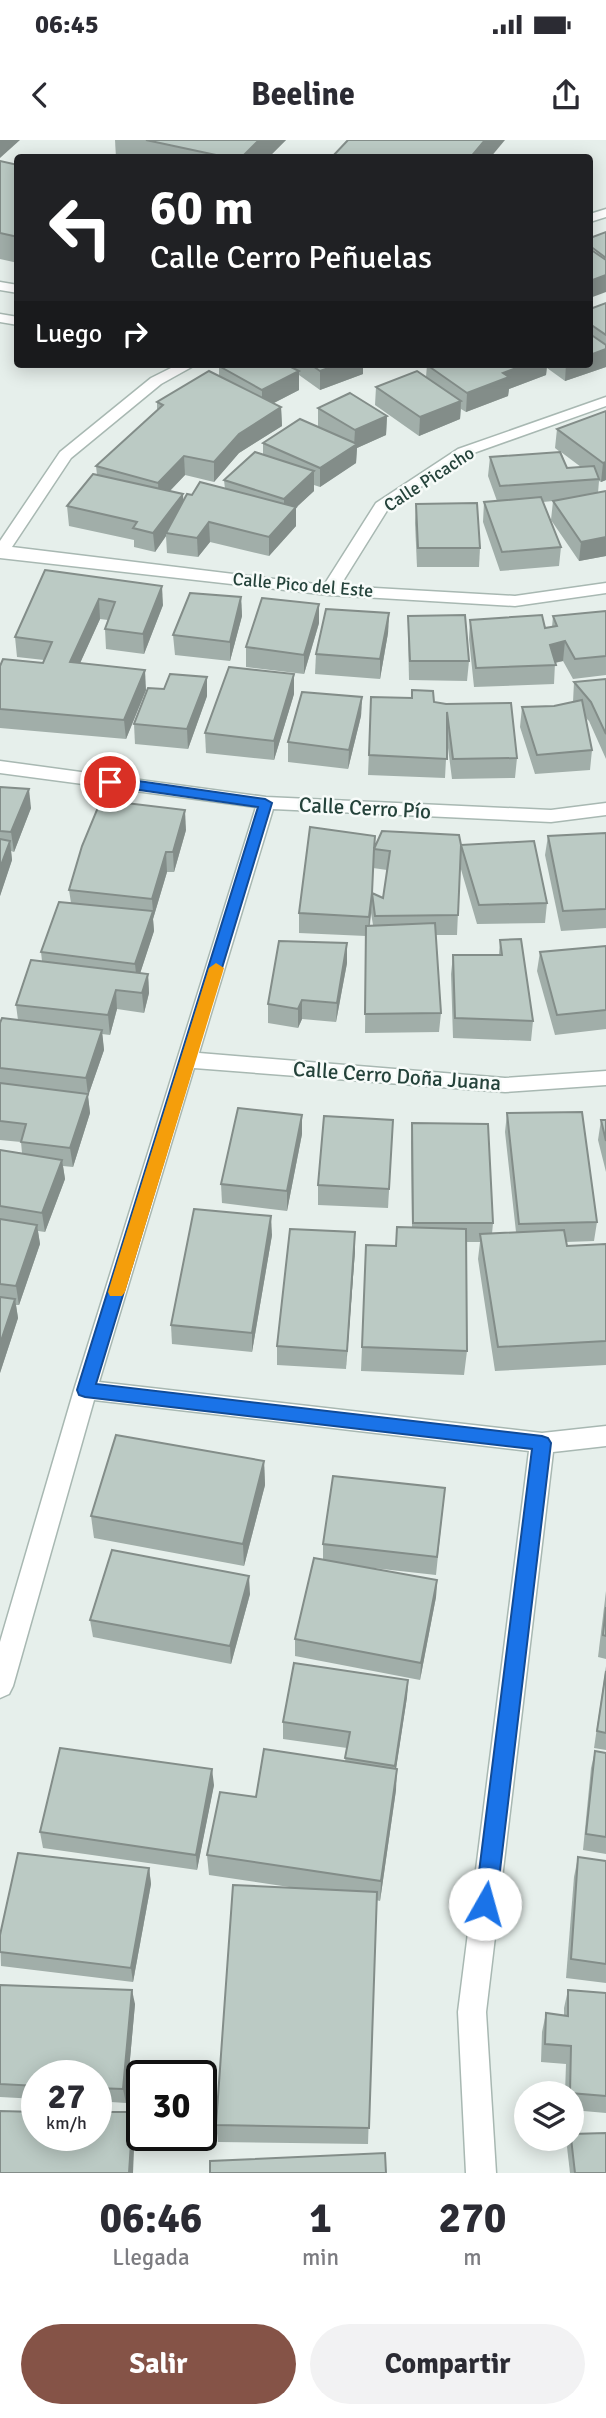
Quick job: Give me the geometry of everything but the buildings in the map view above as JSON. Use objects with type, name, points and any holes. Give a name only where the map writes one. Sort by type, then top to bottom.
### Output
[{"type":"street","points":[[1,552],[65,455],[156,381],[182,368]]},
{"type":"street","name":"Calle Picacho","points":[[329,590],[382,506],[463,452],[606,401]]},
{"type":"street","name":"Calle Pico del Este","points":[[1,552],[329,590],[515,601],[606,588]]},
{"type":"street","name":"Calle Cerro Pío","points":[[0,767],[265,803],[551,816],[606,809]]},
{"type":"street","points":[[0,1686],[85,1390],[189,1060],[265,803]]},
{"type":"street","name":"Calle Cerro Doña Juana","points":[[189,1060],[505,1085],[606,1078]]},
{"type":"street","points":[[85,1390],[542,1443],[606,1436]]},
{"type":"street","points":[[481,2173],[472,2012],[542,1443]]},
{"type":"slow traffic","points":[[116,1292],[216,968]]},
{"type":"route","points":[[110,782],[265,803],[189,1060],[85,1390],[542,1443],[485,1904]]}]
